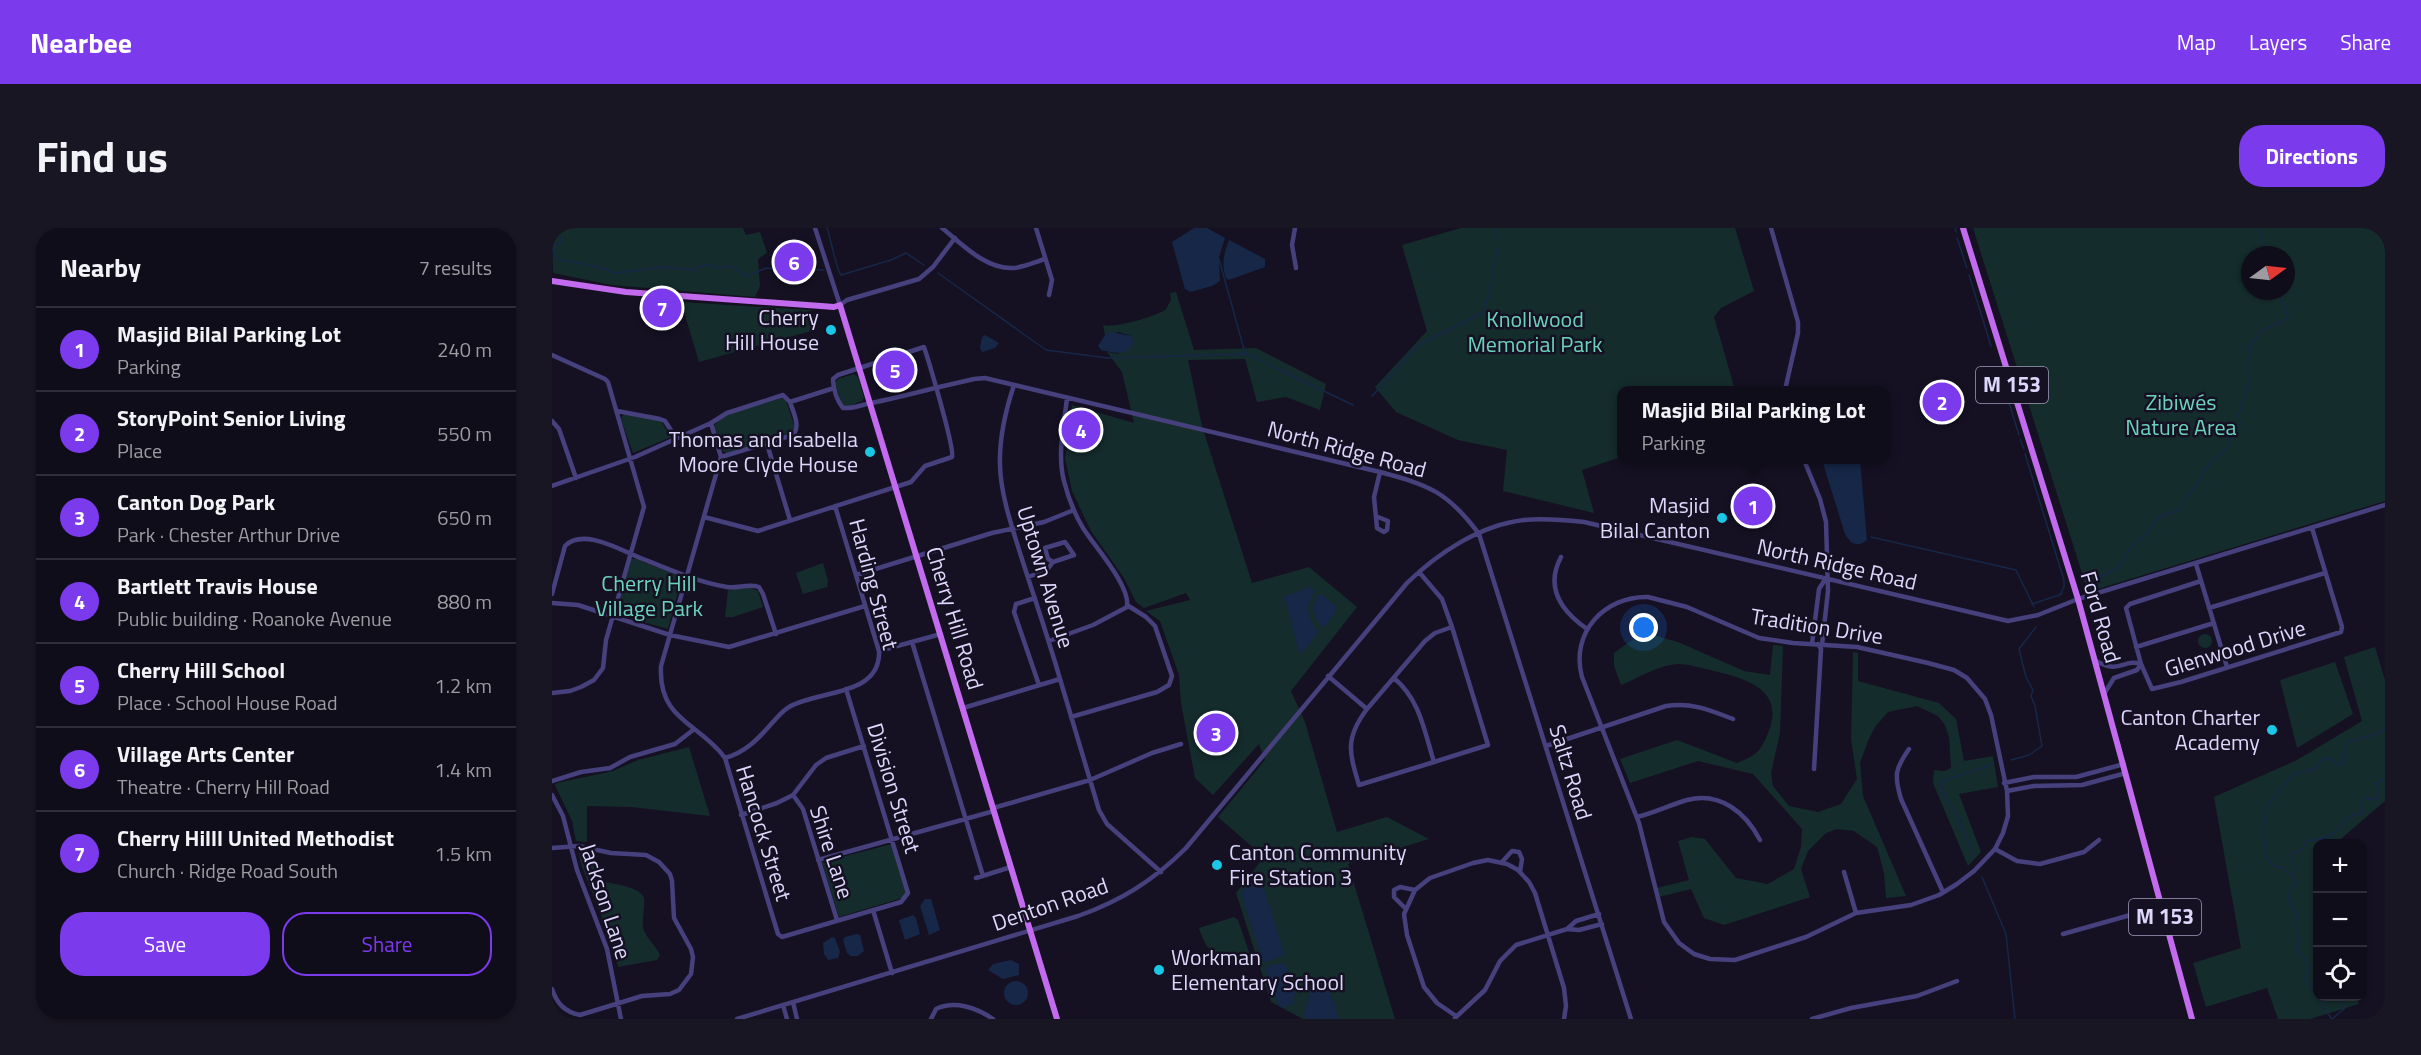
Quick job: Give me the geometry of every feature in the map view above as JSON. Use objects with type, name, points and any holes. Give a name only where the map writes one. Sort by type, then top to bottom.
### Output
[{"type":"main road","name":"Ford Road","points":[[1963,228],[2096,661],[2192,1019]]},
{"type":"main road","points":[[552,281],[626,292],[828,307],[840,305]]},
{"type":"main road","name":"Cherry Hill Road","points":[[840,305],[872,403],[1058,1019]]},
{"type":"street","name":"Cherry Hill Road","points":[[815,228],[840,305]]},
{"type":"street","points":[[942,228],[986,261],[1001,267],[1018,267],[1045,259]]},
{"type":"street","points":[[1036,228],[1052,280],[1049,295]]},
{"type":"street","points":[[1295,228],[1292,245],[1296,268]]},
{"type":"street","points":[[1771,228],[1798,322],[1798,333],[1786,386]]},
{"type":"street","points":[[840,305],[847,300],[919,279],[933,267],[955,238]]},
{"type":"street","points":[[704,517],[753,531],[912,482],[926,466],[953,456],[924,347],[838,375],[833,379],[834,388],[790,402]]},
{"type":"street","points":[[552,355],[605,379],[617,411],[644,507],[606,640],[605,661],[600,674],[581,687],[552,693]]},
{"type":"street","name":"North Ridge Road","points":[[834,388],[839,404],[843,408],[850,409],[979,378],[1420,483],[1445,496],[1461,510],[1479,534],[1524,520],[1584,522],[2008,621],[2038,615],[2078,599],[2385,505]]},
{"type":"street","name":"Uptown Avenue","points":[[963,708],[1060,679],[1002,488],[1000,453],[1005,415],[1014,385]]},
{"type":"street","points":[[552,486],[630,458],[711,423],[727,413],[783,395],[790,402],[797,430],[794,435],[721,458],[711,423]]},
{"type":"street","points":[[1067,398],[1060,460],[1064,482],[1074,510],[1120,584],[1127,605],[1146,617],[1155,626],[1172,676],[1169,685],[1157,692],[1071,717]]},
{"type":"street","points":[[617,411],[665,421],[676,438]]},
{"type":"street","points":[[552,422],[559,429],[576,478]]},
{"type":"street","points":[[767,444],[790,520]]},
{"type":"street","name":"Hancock Street","points":[[721,458],[661,666],[662,690],[673,711],[693,730],[713,744],[725,758],[780,936],[785,937],[901,902],[907,897]]},
{"type":"street","points":[[1806,464],[1820,499],[1826,522],[1828,591],[1818,644]]},
{"type":"street","points":[[1377,517],[1374,497],[1380,472]]},
{"type":"street","name":"Harding Street","points":[[725,758],[752,746],[791,705],[863,683],[878,665],[879,651],[835,506]]},
{"type":"street","points":[[856,575],[992,533],[1044,522],[1074,510]]},
{"type":"street","points":[[2209,608],[2325,573],[2312,528]]},
{"type":"street","name":"Denton Road","points":[[737,1019],[1030,930],[1108,904],[1137,889],[1161,872],[1186,848],[1387,604],[1419,572],[1445,551],[1479,534]]},
{"type":"street","name":"Saltz Road","points":[[1479,534],[1631,1019]]},
{"type":"street","points":[[552,594],[565,546],[587,538],[687,576],[732,588],[749,585],[759,587],[776,634]]},
{"type":"street","points":[[1028,577],[1047,570],[1053,562],[1074,555],[1065,542],[1045,548],[1048,558],[1053,562]]},
{"type":"street","points":[[1561,557],[1553,578],[1556,590],[1567,612],[1587,629],[1582,641],[1580,665],[1602,729],[1637,817],[1662,917],[1667,928],[1679,943],[1694,954],[1710,959],[1735,960],[1806,937],[1856,912],[1911,905],[1943,892],[1970,875],[1995,849],[2008,816],[2007,791],[2034,786],[2082,785],[2126,773]]},
{"type":"street","points":[[2196,564],[2227,667]]},
{"type":"street","points":[[1419,572],[1442,598],[1452,627],[1488,745],[1359,785],[1352,763],[1350,745],[1354,726],[1425,641],[1435,633],[1452,627]]},
{"type":"street","name":"Glenwood Drive","points":[[2141,664],[2149,688],[2155,689],[2339,633],[2342,627],[2325,573]]},
{"type":"street","points":[[1814,768],[1821,649],[1818,644],[1819,589],[1826,578]]},
{"type":"street","points":[[2104,694],[2114,678],[2137,670],[2141,664],[2126,608],[2130,604],[2201,581]]},
{"type":"street","name":"Tradition Drive","points":[[1587,629],[1599,613],[1614,603],[1628,598],[1648,597],[1687,607],[1759,638],[1857,646],[1954,670],[1967,678],[1985,699],[1991,715],[2007,791]]},
{"type":"street","points":[[1035,598],[1016,604],[1014,612],[1039,685]]},
{"type":"street","points":[[552,603],[578,605],[670,635],[729,648],[865,606]]},
{"type":"street","points":[[1050,641],[1093,625],[1127,608],[1127,605]]},
{"type":"street","points":[[2136,647],[2214,623]]},
{"type":"street","points":[[879,651],[941,634]]},
{"type":"street","points":[[912,642],[983,876]]},
{"type":"street","points":[[2096,661],[2111,668],[2134,662],[2141,664]]},
{"type":"street","points":[[1328,676],[1367,709]]},
{"type":"street","points":[[1394,678],[1412,695],[1434,762]]},
{"type":"street","points":[[1060,679],[1099,810],[1107,824],[1161,872]]},
{"type":"street","name":"Division Street","points":[[846,689],[894,841],[908,890],[907,897]]},
{"type":"street","points":[[1546,746],[1666,706],[1694,704],[1733,719]]},
{"type":"street","points":[[552,781],[580,772],[610,768],[630,757],[675,744],[693,730]]},
{"type":"street","points":[[818,860],[869,845],[894,841],[1090,780],[1152,753],[1181,744]]},
{"type":"street","points":[[741,815],[793,795],[820,762],[833,755],[864,746]]},
{"type":"street","points":[[1909,749],[1897,766],[1897,786],[1943,892]]},
{"type":"street","points":[[2004,783],[2034,777],[2076,777],[2124,764]]},
{"type":"street","name":"Jackson Lane","points":[[552,795],[563,816],[577,870],[607,949],[621,1019]]},
{"type":"street","name":"Shire Lane","points":[[793,795],[803,809],[837,920]]},
{"type":"street","points":[[1637,817],[1691,799],[1715,800],[1742,813],[1760,840]]},
{"type":"street","points":[[1995,849],[2017,861],[2040,864],[2084,852],[2099,840]]},
{"type":"street","points":[[552,848],[571,845],[611,853],[646,855],[664,867],[672,881],[674,918],[691,949],[693,964],[691,974],[679,990],[670,994],[642,996],[590,1013],[570,1013],[556,999],[552,989]]},
{"type":"street","points":[[1502,862],[1512,852],[1519,852],[1522,859],[1520,872]]},
{"type":"street","points":[[1564,1019],[1566,994],[1548,934],[1532,886],[1520,872],[1502,862],[1488,860],[1473,863],[1432,877],[1415,890],[1405,909],[1406,930],[1424,987],[1437,1003],[1455,1018],[1485,990],[1505,954],[1516,945],[1548,934],[1567,929],[1580,930],[1602,924]]},
{"type":"street","points":[[976,878],[1011,867]]},
{"type":"street","points":[[1844,872],[1856,912]]},
{"type":"street","points":[[1405,909],[1394,897],[1394,890],[1400,887],[1415,890]]},
{"type":"street","points":[[2134,914],[2146,906],[2161,901]]},
{"type":"street","points":[[873,910],[892,973]]},
{"type":"street","points":[[2063,934],[2134,914],[2164,911]]},
{"type":"street","points":[[1567,929],[1576,921],[1599,914]]},
{"type":"street","points":[[1812,1019],[1851,1008],[1917,996],[1957,981]]},
{"type":"street","points":[[793,1002],[797,1019]]},
{"type":"street","points":[[931,1019],[936,1009],[951,1004],[983,1013],[993,1019]]},
{"type":"street","points":[[783,1005],[788,1019]]},
{"type":"green space","points":[[552,228],[743,228],[746,235],[760,232],[767,253],[758,259],[760,286],[755,297],[612,285],[553,273]]},
{"type":"green space","name":"Knollwood Memorial Park","points":[[1461,228],[1735,228],[1754,291],[1721,308],[1714,317],[1734,386],[1617,386],[1617,458],[1582,470],[1594,513],[1503,491],[1507,450],[1458,440],[1396,412],[1375,387],[1427,331],[1402,245]]},
{"type":"green space","name":"Zibiwés Nature Area","points":[[1973,228],[2385,228],[2385,501],[2088,592]]},
{"type":"green space","points":[[1176,292],[1194,350],[1256,348],[1326,384],[1320,410],[1286,397],[1257,402],[1245,359],[1188,360],[1202,426],[1252,583],[1309,567],[1357,607],[1291,691],[1305,722],[1337,832],[1387,817],[1429,839],[1348,864],[1395,1019],[1303,1019],[1271,1002],[1236,893],[1264,857],[1218,817],[1265,760],[1259,744],[1213,795],[1195,778],[1181,703],[1179,675],[1160,621],[1146,611],[1190,600],[1186,593],[1144,608],[1136,602],[1124,578],[1091,531],[1072,491],[1065,458],[1072,405],[1134,423],[1122,372],[1107,352],[1118,354],[1131,336],[1119,332],[1105,335],[1103,325],[1125,324],[1162,312],[1171,300],[1170,293]]},
{"type":"green space","points":[[681,302],[810,310],[815,330],[699,362]]},
{"type":"green space","points":[[854,374],[858,377],[864,398],[846,407],[842,405],[835,383],[838,379]]},
{"type":"green space","points":[[782,398],[786,400],[795,428],[793,432],[727,453],[723,451],[714,426],[719,421],[735,412]]},
{"type":"green space","points":[[626,414],[661,421],[671,437],[633,453],[621,419]]},
{"type":"green space","name":"Cherry Hill Village Park","points":[[631,559],[682,577],[668,629],[616,613]]},
{"type":"green space","points":[[823,563],[828,581],[827,587],[803,594],[796,573]]},
{"type":"green space","points":[[749,587],[758,591],[763,607],[733,617],[725,617],[728,590]]},
{"type":"green space","points":[[1643,632],[1678,642],[1744,671],[1770,675],[1773,645],[1783,646],[1780,733],[1771,773],[1773,786],[1789,806],[1818,812],[1841,804],[1857,779],[1851,739],[1853,652],[1858,653],[1858,681],[1939,703],[1956,719],[1964,761],[1993,756],[1998,787],[1959,794],[1981,852],[1968,866],[1933,783],[1934,770],[1944,771],[1951,768],[1949,737],[1945,725],[1938,716],[1917,706],[1888,712],[1875,727],[1860,763],[1863,796],[1906,896],[1886,898],[1884,873],[1877,847],[1854,831],[1837,829],[1826,833],[1808,851],[1801,869],[1810,897],[1724,925],[1704,918],[1691,889],[1659,897],[1657,888],[1689,880],[1678,841],[1692,837],[1705,839],[1736,878],[1768,884],[1794,869],[1801,847],[1802,829],[1753,774],[1698,761],[1630,783],[1620,759],[1677,740],[1737,763],[1760,749],[1772,719],[1772,707],[1762,690],[1742,679],[1698,667],[1682,664],[1670,665],[1621,685],[1614,666],[1614,653]]},
{"type":"green space","points":[[2205,634],[2210,636],[2212,641],[2210,646],[2205,648],[2200,646],[2198,641],[2200,636]]},
{"type":"green space","points":[[2375,647],[2385,680],[2385,801],[2341,839],[2313,839],[2313,1001],[2358,1001],[2359,1004],[2310,1019],[2278,1019],[2267,988],[2206,1007],[2193,963],[2241,948],[2214,797],[2297,760],[2362,721],[2344,657]]},
{"type":"green space","points":[[2335,662],[2353,714],[2297,748],[2280,680]]},
{"type":"green space","points":[[689,747],[710,816],[631,807],[587,806],[587,842],[576,841],[572,821],[555,785],[557,783],[613,771],[638,760]]},
{"type":"green space","points":[[892,844],[907,894],[902,898],[839,917],[822,862]]},
{"type":"green space","points":[[588,852],[595,855],[597,881],[624,886],[642,894],[644,898],[643,927],[660,955],[657,960],[618,967],[613,946],[581,864],[579,853]]},
{"type":"green space","points":[[1234,917],[1238,920],[1251,958],[1232,962],[1217,957],[1211,952],[1199,928]]},
{"type":"water","points":[[1194,228],[1207,228],[1225,238],[1219,257],[1220,281],[1212,286],[1190,292],[1185,289],[1172,242]]},
{"type":"water","points":[[1229,240],[1265,259],[1265,267],[1229,280],[1226,278],[1224,259]]},
{"type":"water","points":[[1111,332],[1131,336],[1134,344],[1124,352],[1101,350],[1098,346],[1105,335]]},
{"type":"water","points":[[985,335],[999,343],[995,348],[982,352],[980,348],[982,337]]},
{"type":"water","points":[[1823,464],[1860,464],[1867,540],[1854,544],[1845,534]]},
{"type":"water","points":[[1309,587],[1315,591],[1309,602],[1308,612],[1319,632],[1300,655],[1284,597]]},
{"type":"water","points":[[1318,595],[1322,595],[1336,607],[1336,611],[1324,628],[1314,613],[1314,604]]},
{"type":"water","points":[[1255,878],[1262,882],[1283,950],[1283,955],[1267,962],[1263,961],[1241,894],[1248,882]]},
{"type":"water","points":[[925,899],[931,899],[940,930],[929,935],[920,906]]},
{"type":"water","points":[[913,915],[920,934],[905,940],[899,920]]},
{"type":"water","points":[[860,935],[864,951],[858,956],[851,956],[847,953],[843,940],[845,937]]},
{"type":"water","points":[[832,937],[835,938],[840,952],[838,958],[828,960],[824,954],[823,943]]},
{"type":"water","points":[[1011,960],[1019,964],[1019,975],[1003,979],[988,970],[993,964]]},
{"type":"water","points":[[1285,963],[1295,993],[1293,1004],[1283,1008],[1279,1006],[1266,971],[1267,966]]},
{"type":"water","points":[[1016,981],[1024,985],[1028,993],[1024,1001],[1016,1005],[1008,1001],[1004,993],[1008,985]]},
{"type":"water","points":[[1312,982],[1327,983],[1339,1019],[1305,1019]]},
{"type":"waterway","points":[[827,228],[841,275],[891,260],[906,253],[924,265]]},
{"type":"waterway","points":[[1497,228],[1498,241]]},
{"type":"waterway","points":[[1955,228],[1956,232]]},
{"type":"waterway","points":[[2259,228],[2264,246]]},
{"type":"waterway","points":[[552,236],[555,234],[562,239],[559,244],[553,246]]},
{"type":"waterway","points":[[1957,238],[1967,268]]},
{"type":"waterway","points":[[552,248],[557,259],[599,267],[616,273],[666,267],[694,270],[706,264],[717,268],[730,266],[748,276],[766,268],[794,269]]},
{"type":"waterway","points":[[1372,396],[1419,345],[1483,312],[1490,291],[1497,248]]},
{"type":"waterway","points":[[1219,259],[1245,353]]},
{"type":"waterway","points":[[803,269],[824,270]]},
{"type":"waterway","points":[[938,273],[1046,350],[1108,358],[1247,354],[1353,405]]},
{"type":"waterway","points":[[1969,275],[1991,346]]},
{"type":"waterway","points":[[2089,583],[2119,567],[2131,547],[2147,534],[2158,517],[2180,510],[2185,499],[2198,484],[2205,469],[2228,447],[2232,432],[2240,425],[2239,414],[2250,378],[2245,369],[2250,353],[2248,348],[2261,331],[2288,318],[2282,300]]},
{"type":"waterway","points":[[2002,380],[2019,435]]},
{"type":"waterway","points":[[2020,439],[2024,449]]},
{"type":"waterway","points":[[2025,454],[2064,580],[2064,587],[2059,596]]},
{"type":"waterway","points":[[1871,537],[2016,570],[2034,607]]},
{"type":"waterway","points":[[2032,604],[2062,594]]},
{"type":"waterway","points":[[2011,760],[2029,755],[2042,746],[2031,696],[2033,690],[2026,677],[2019,649],[2036,627]]},
{"type":"waterway","points":[[2313,989],[2306,980],[2309,968],[2303,956],[2296,951],[2299,939],[2295,925],[2297,913],[2288,898],[2297,882],[2283,867],[2273,866],[2267,858],[2263,837],[2266,807],[2294,774],[2314,769],[2326,757],[2337,764],[2342,764],[2348,741],[2379,733],[2385,729]]},
{"type":"waterway","points":[[1974,856],[1956,813],[1942,792],[1943,787],[1940,782],[1991,765]]},
{"type":"waterway","points":[[2293,874],[2296,870],[2291,859],[2292,853],[2302,851],[2306,841],[2331,835],[2348,817],[2363,813],[2361,801],[2366,797],[2376,799],[2380,792],[2376,783],[2385,779]]},
{"type":"waterway","points":[[1982,877],[2006,934],[2015,1019]]},
{"type":"waterway","points":[[2323,1001],[2323,1007],[2332,1019]]},
{"type":"waterway","points":[[2332,1019],[2345,1008],[2342,1001]]},
{"type":"place","name":"Village Arts Center","points":[[794,262]]},
{"type":"place","name":"Cherry Hilll United Methodist","points":[[662,308]]},
{"type":"place","name":"Cherry Hill House","points":[[831,330]]},
{"type":"place","name":"Cherry Hill School","points":[[895,370]]},
{"type":"place","name":"StoryPoint Senior Living","points":[[1942,402]]},
{"type":"place","name":"Bartlett Travis House","points":[[1081,430]]},
{"type":"place","name":"Thomas and Isabella Moore Clyde House","points":[[870,452]]},
{"type":"place","name":"Masjid Bilal Parking Lot","points":[[1753,506]]},
{"type":"place","name":"Masjid Bilal Canton","points":[[1722,518]]},
{"type":"place","name":"Canton Charter Academy","points":[[2272,730]]},
{"type":"place","name":"Canton Dog Park","points":[[1216,733]]},
{"type":"place","name":"Canton Community Fire Station 3","points":[[1217,865]]},
{"type":"place","name":"Workman Elementary School","points":[[1159,970]]}]
